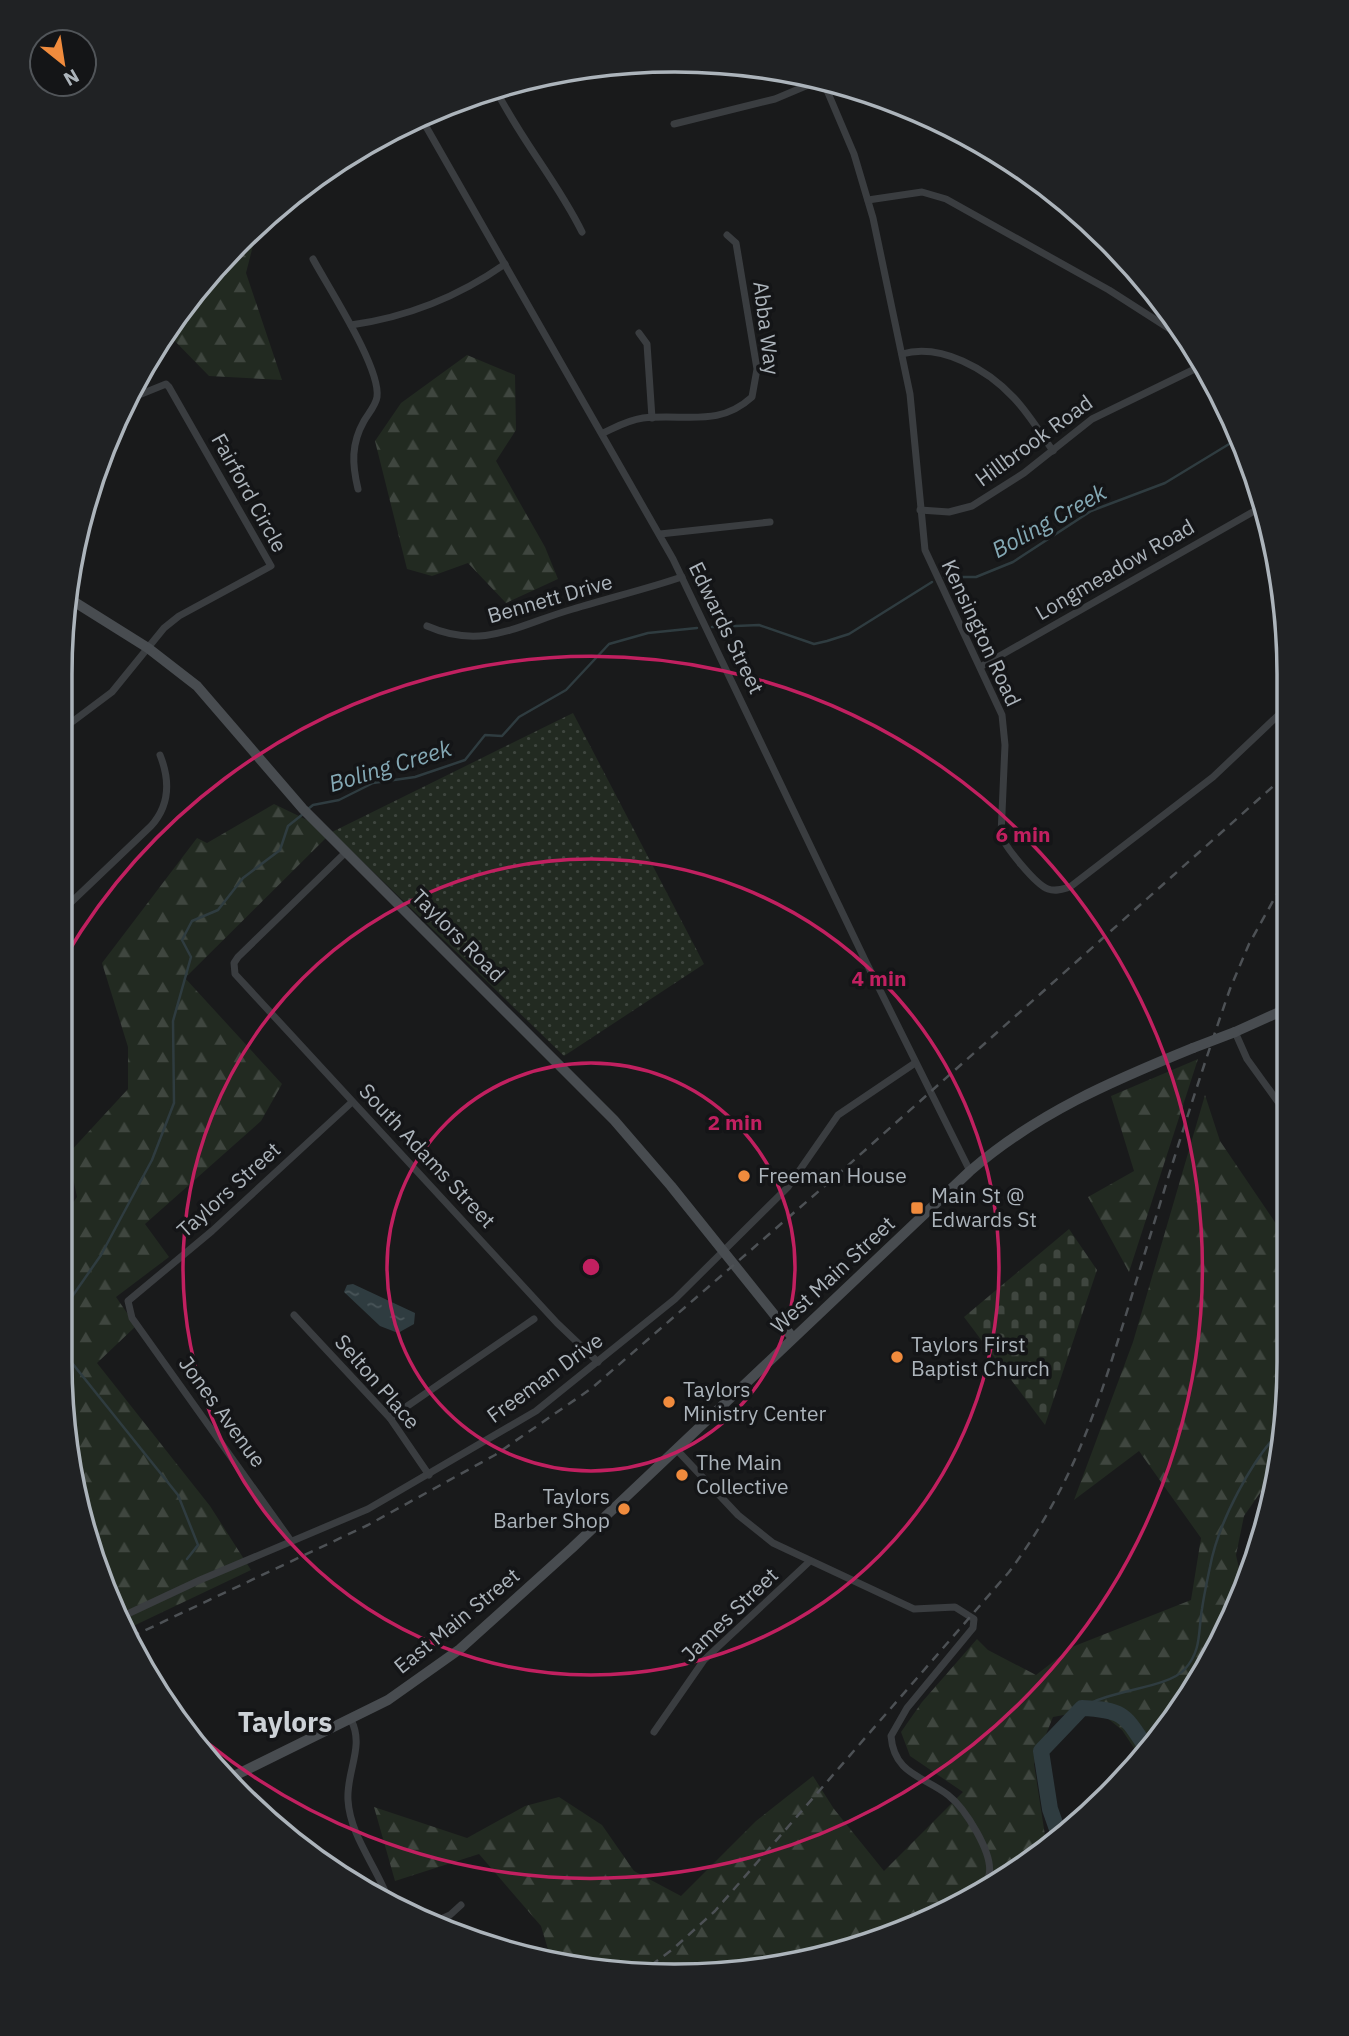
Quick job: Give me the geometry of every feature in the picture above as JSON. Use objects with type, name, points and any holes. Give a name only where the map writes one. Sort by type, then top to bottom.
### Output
[{"type":"street","points":[[674,124],[775,99],[806,86]]},
{"type":"street","name":"Kensington Road","points":[[826,91],[854,153],[869,200],[902,354],[915,430],[920,509],[927,558],[982,666],[998,701],[1005,728],[1001,835],[1036,881],[1052,890],[1076,883],[1129,845],[1213,776],[1277,716]]},
{"type":"street","points":[[500,98],[510,118],[561,191],[582,232]]},
{"type":"street","name":"Edwards Street","points":[[426,126],[660,534],[915,1063],[971,1171]]},
{"type":"street","points":[[869,200],[922,192],[946,199],[1109,290],[1167,327]]},
{"type":"street","name":"Abba Way","points":[[603,433],[628,421],[730,413],[752,397],[757,385],[757,369],[736,243],[727,235]]},
{"type":"street","points":[[313,259],[351,325],[373,375],[377,396],[357,433],[352,463],[358,489]]},
{"type":"street","points":[[351,325],[424,309],[471,286],[505,264]]},
{"type":"street","points":[[639,333],[647,344],[652,418]]},
{"type":"street","points":[[902,354],[927,349],[941,352],[996,383],[1016,400],[1054,451]]},
{"type":"street","name":"Hillbrook Road","points":[[920,509],[949,512],[972,506],[1000,491],[1105,411],[1194,369]]},
{"type":"street","name":"Fairford Circle","points":[[142,392],[166,384],[169,387],[271,566],[178,616],[148,648]]},
{"type":"street","name":"Longmeadow Road","points":[[982,666],[1255,511]]},
{"type":"street","points":[[660,534],[770,522]]},
{"type":"street","name":"Bennett Drive","points":[[427,626],[460,636],[505,634],[555,614],[637,593],[682,577]]},
{"type":"street","name":"Taylors Road","points":[[76,603],[148,648],[197,686],[315,822],[614,1120],[723,1249],[793,1338]]},
{"type":"street","points":[[72,722],[112,692],[148,648]]},
{"type":"street","points":[[72,901],[151,826],[162,811],[167,789],[160,754]]},
{"type":"street","name":"South Adams Street","points":[[346,852],[238,957],[233,970],[557,1323],[598,1362]]},
{"type":"street","name":"West Main Street","points":[[676,1450],[971,1171],[1013,1137],[1059,1107],[1110,1082],[1277,1013]]},
{"type":"street","points":[[1235,1032],[1248,1059],[1277,1100]]},
{"type":"street","name":"Freeman Drive","points":[[128,1615],[200,1580],[368,1509],[536,1411],[676,1299],[723,1249],[788,1187],[838,1115],[915,1063]]},
{"type":"street","name":"Taylors Street","points":[[128,1301],[212,1230],[352,1102]]},
{"type":"street","name":"Jones Avenue","points":[[128,1301],[127,1308],[132,1318],[291,1541]]},
{"type":"street","name":"Selton Place","points":[[294,1315],[390,1418],[429,1475]]},
{"type":"street","points":[[390,1418],[534,1319]]},
{"type":"street","points":[[676,1450],[761,1535],[914,1609],[955,1607],[974,1619],[972,1628],[907,1708],[891,1736],[900,1764],[917,1779],[948,1795],[971,1822],[990,1865],[989,1875]]},
{"type":"street","name":"East Main Street","points":[[236,1775],[351,1720],[414,1684],[460,1648],[676,1450]]},
{"type":"street","name":"James Street","points":[[654,1732],[704,1660],[810,1561]]},
{"type":"street","points":[[351,1720],[358,1740],[348,1788],[350,1812],[384,1889]]},
{"type":"street","points":[[444,1918],[461,1905]]},
{"type":"green space","points":[[254,243],[246,273],[282,380],[209,376],[173,339],[221,277]]},
{"type":"green space","points":[[467,355],[515,375],[516,430],[496,461],[545,547],[558,579],[506,603],[468,563],[432,576],[407,569],[375,441],[401,403]]},
{"type":"green space","points":[[573,713],[704,964],[564,1056],[332,832]]},
{"type":"green space","points":[[274,804],[332,832],[185,978],[282,1084],[261,1121],[145,1224],[169,1257],[116,1297],[136,1326],[97,1363],[210,1506],[251,1570],[133,1626],[92,1518],[77,1440],[72,1361],[72,1204],[77,1197],[72,1173],[72,1150],[128,1089],[128,1047],[102,963],[197,838],[207,843]]},
{"type":"green space","points":[[1198,1059],[1129,1272],[1088,1197],[1134,1171],[1111,1096]]},
{"type":"green space","points":[[1205,1095],[1220,1141],[1277,1225],[1276,1401],[1266,1479],[1264,1487],[1244,1516],[1236,1555],[1239,1570],[1215,1628],[1176,1696],[1135,1750],[1122,1730],[1096,1709],[1053,1717],[1034,1764],[1045,1837],[1041,1840],[1009,1863],[941,1902],[868,1932],[792,1953],[714,1963],[635,1963],[549,1951],[541,1926],[479,1854],[395,1881],[374,1807],[467,1838],[525,1806],[559,1797],[602,1825],[634,1871],[681,1896],[756,1821],[813,1776],[834,1809],[884,1871],[963,1792],[910,1756],[901,1732],[922,1702],[977,1639],[988,1650],[1036,1675],[1072,1647],[1191,1600],[1201,1538],[1139,1451],[1074,1500],[1133,1342]]},
{"type":"green space","points":[[1069,1229],[1097,1270],[1045,1425],[964,1317]]},
{"type":"water","points":[[353,1284],[415,1313],[414,1324],[398,1333],[380,1326],[344,1292],[347,1285]]},
{"type":"waterway","name":"Boling Creek","points":[[944,577],[976,577],[1013,562],[1091,511],[1165,483],[1231,443]]},
{"type":"waterway","name":"Boling Creek","points":[[712,627],[759,625],[814,644],[849,634],[932,582]]},
{"type":"waterway","name":"Boling Creek","points":[[308,809],[313,805],[339,800],[373,783],[415,777],[465,760],[485,735],[502,736],[519,717],[566,690],[609,644],[648,633],[697,628]]},
{"type":"waterway","name":"Boling Creek","points":[[72,1297],[101,1255],[152,1160],[174,1103],[173,1021],[191,957],[182,940],[192,921],[218,910],[243,878],[280,850],[288,826],[303,814]]},
{"type":"waterway","points":[[72,1363],[178,1495],[198,1545],[187,1559]]},
{"type":"waterway","points":[[1082,1708],[1107,1697],[1177,1676],[1190,1662],[1197,1647],[1207,1583],[1220,1531],[1238,1492],[1272,1440]]},
{"type":"waterway","points":[[1056,1828],[1050,1809],[1041,1751],[1082,1708],[1116,1713],[1129,1722],[1142,1741]]},
{"type":"railway","points":[[137,1634],[368,1525],[495,1455],[592,1388],[835,1177],[1277,783]]},
{"type":"railway","points":[[654,1963],[715,1911],[1009,1572],[1054,1502],[1086,1433],[1112,1360],[1230,989],[1249,944],[1277,894]]},
{"type":"place","name":"Freeman House","points":[[744,1176]]},
{"type":"place","name":"Main St @ Edwards St","points":[[917,1208]]},
{"type":"place","name":"Taylors First Baptist Church","points":[[897,1357]]},
{"type":"place","name":"Taylors Ministry Center","points":[[669,1402]]},
{"type":"place","name":"The Main Collective","points":[[682,1475]]},
{"type":"place","name":"Taylors Barber Shop","points":[[624,1509]]},
{"type":"district","name":"Taylors","points":[[285,1722]]}]
